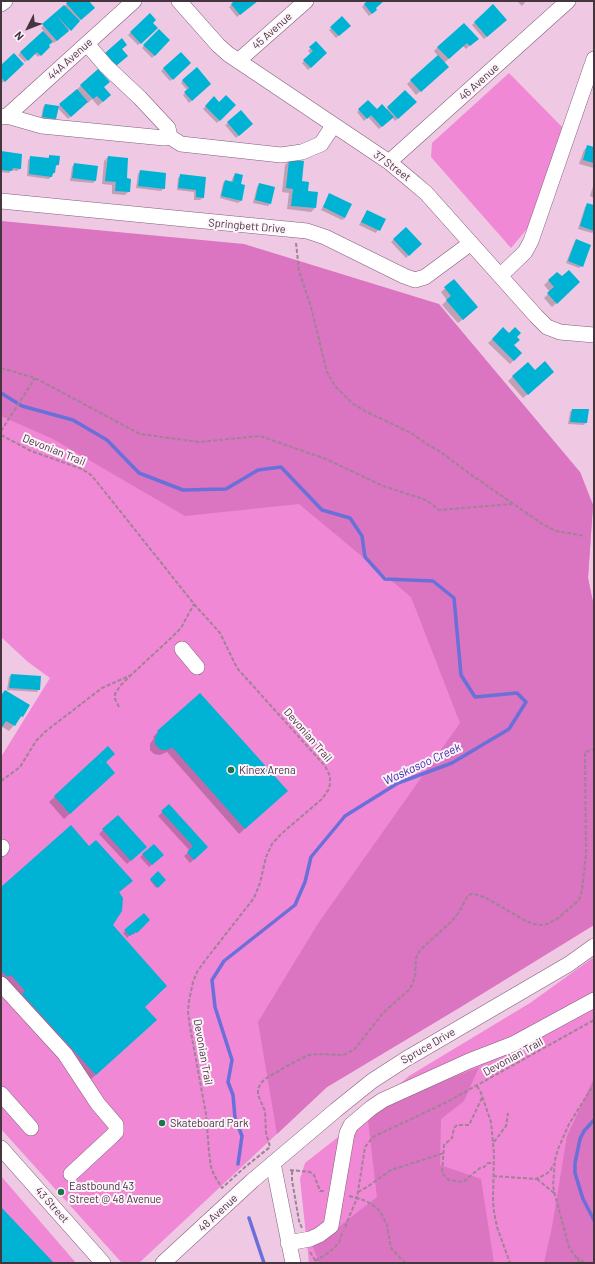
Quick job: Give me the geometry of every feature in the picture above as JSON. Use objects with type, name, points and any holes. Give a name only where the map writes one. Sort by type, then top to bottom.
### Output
[{"type":"street","points":[[1,4],[5,1]]},
{"type":"street","name":"44A Avenue","points":[[4,117],[134,1]]},
{"type":"street","name":"37 Street","points":[[178,1],[221,48],[333,126],[389,162],[426,193],[547,327],[560,332],[594,335]]},
{"type":"street","name":"45 Avenue","points":[[238,61],[306,1]]},
{"type":"street","name":"46 Avenue","points":[[389,162],[568,1]]},
{"type":"street","points":[[87,44],[106,66],[140,98],[168,128],[170,137]]},
{"type":"street","points":[[500,276],[525,252],[531,242],[594,58]]},
{"type":"street","points":[[4,117],[42,126],[164,138],[170,137],[181,144],[281,155],[302,152],[321,144],[333,126]]},
{"type":"street","name":"Springbett Drive","points":[[1,201],[307,231],[325,237],[415,280],[425,276],[471,243]]},
{"type":"street","points":[[182,649],[197,667]]},
{"type":"street","name":"Spruce Drive","points":[[273,1163],[355,1094],[390,1068],[569,964],[594,946]]},
{"type":"street","points":[[1,984],[65,1054],[98,1104],[116,1125],[116,1132],[114,1135],[72,1174]]},
{"type":"street","points":[[288,1243],[319,1236],[329,1228],[337,1193],[347,1133],[351,1125],[371,1108],[383,1100],[469,1061],[513,1044],[594,1000]]},
{"type":"street","points":[[1,1094],[31,1128]]},
{"type":"street","name":"43 Street","points":[[1,1148],[104,1263]]},
{"type":"street","points":[[273,1163],[293,1263]]},
{"type":"street","name":"48 Avenue","points":[[163,1263],[273,1163]]},
{"type":"path","points":[[295,230],[299,271],[311,306],[327,372],[334,386],[353,404],[410,433],[442,453],[512,504],[552,529],[585,536]]},
{"type":"path","points":[[1,368],[35,378],[140,434],[199,442],[260,436],[326,459],[383,486],[426,500],[439,510],[512,504]]},
{"type":"path","points":[[1,431],[22,396],[35,378]]},
{"type":"path","name":"Devonian Trail","points":[[1,435],[31,451],[82,469],[90,475],[106,492],[194,604],[220,633],[237,668],[324,766],[331,779],[329,789],[322,799],[281,834],[272,844],[266,857],[260,883],[254,898],[207,958],[197,972],[193,982],[188,1012],[190,1027],[206,1114],[209,1152],[214,1175],[222,1188],[270,1147],[266,1133],[265,1111],[258,1095],[258,1089],[261,1083],[265,1079],[308,1055],[343,1055],[354,1050],[383,1013],[410,989],[415,978],[416,958],[420,950],[452,921],[467,897],[471,894],[484,897],[526,921],[541,926],[557,919],[579,900],[582,890],[586,854],[585,752],[594,749]]},
{"type":"path","points":[[118,707],[115,694],[120,686],[181,628],[194,604]]},
{"type":"path","points":[[1,781],[20,766],[36,741],[46,731],[102,688],[131,675]]},
{"type":"path","name":"Devonian Trail","points":[[357,1198],[365,1147],[373,1137],[447,1102],[594,1020]]},
{"type":"path","points":[[493,1176],[536,1179],[542,1177],[550,1171],[567,1127],[594,1084]]},
{"type":"path","points":[[477,1086],[491,1122],[494,1154],[494,1212],[499,1232],[510,1263]]},
{"type":"path","points":[[482,1098],[469,1125],[458,1125],[454,1128],[452,1138],[444,1145],[442,1173],[449,1180],[463,1182],[488,1163],[494,1163]]},
{"type":"path","points":[[493,1143],[506,1126],[508,1113]]},
{"type":"path","points":[[358,1192],[391,1170],[444,1153]]},
{"type":"path","points":[[554,1163],[553,1186],[555,1194],[570,1247],[580,1263]]},
{"type":"path","points":[[305,1240],[302,1233],[303,1229],[299,1221],[291,1170],[310,1172],[314,1175],[320,1191],[357,1198],[373,1205],[382,1215],[387,1226],[392,1248],[406,1263]]},
{"type":"path","points":[[536,1179],[550,1188],[555,1194]]},
{"type":"path","points":[[574,1255],[585,1263]]},
{"type":"shaded area","points":[[509,73],[564,129],[532,223],[511,248],[431,157],[432,143]]},
{"type":"shaded area","points":[[1,221],[580,472],[593,505],[588,578],[594,607],[594,925],[327,1087],[139,1263],[122,1263],[1,1129],[1,757],[50,678],[28,662],[1,637]]},
{"type":"shaded area","points":[[1,221],[244,244],[439,304],[580,472],[593,505],[588,578],[594,607],[594,925],[327,1087],[277,1134],[258,1022],[319,922],[460,723],[411,597],[299,504],[185,516],[53,439],[1,416]]},
{"type":"shaded area","points":[[594,957],[594,1263],[309,1263],[300,1179],[305,1163],[361,1119],[409,1076],[530,1003]]},
{"type":"shaded area","points":[[479,1067],[464,1101],[441,1119],[440,1165],[481,1179],[494,1263],[319,1263],[313,1247],[377,1197],[367,1112]]},
{"type":"shaded area","points":[[594,1078],[594,1263],[544,1263],[552,1227],[567,1136]]},
{"type":"shaded area","points":[[1,1176],[76,1263],[1,1263]]},
{"type":"building","points":[[68,1],[89,1],[95,8],[81,20],[66,3]]},
{"type":"building","points":[[234,1],[258,1],[240,15],[231,4]]},
{"type":"building","points":[[367,1],[384,1],[372,14],[364,4]]},
{"type":"building","points":[[493,4],[507,20],[487,37],[474,22]]},
{"type":"building","points":[[64,5],[80,21],[71,31],[56,15],[69,31],[57,41],[42,24]]},
{"type":"building","points":[[150,13],[156,20],[153,23],[158,28],[141,44],[130,32]]},
{"type":"building","points":[[342,16],[351,26],[339,36],[330,27]]},
{"type":"building","points":[[464,23],[479,39],[470,46],[467,43],[449,59],[437,47]]},
{"type":"building","points":[[159,29],[170,40],[155,56],[143,45]]},
{"type":"building","points":[[43,31],[53,42],[41,56],[37,52],[28,61],[20,52]]},
{"type":"building","points":[[122,38],[127,45],[122,49],[128,56],[116,66],[105,53]]},
{"type":"building","points":[[316,41],[327,53],[311,68],[303,60],[313,51],[309,47]]},
{"type":"building","points":[[181,52],[191,63],[173,80],[163,68]]},
{"type":"building","points":[[14,53],[24,64],[5,82],[1,77],[1,65]]},
{"type":"building","points":[[438,55],[449,67],[421,92],[410,80]]},
{"type":"building","points":[[197,67],[211,84],[192,101],[184,92],[189,88],[182,80]]},
{"type":"building","points":[[98,69],[110,82],[104,87],[111,95],[103,102],[97,96],[93,99],[80,85]]},
{"type":"building","points":[[77,89],[88,102],[71,117],[59,104]]},
{"type":"building","points":[[405,90],[417,102],[398,119],[387,107]]},
{"type":"building","points":[[226,95],[236,105],[220,121],[205,106],[214,96],[219,102]]},
{"type":"building","points":[[368,100],[377,109],[382,104],[394,117],[382,127],[371,115],[367,119],[358,109]]},
{"type":"building","points":[[45,104],[59,106],[56,119],[42,117]]},
{"type":"building","points":[[241,110],[253,124],[239,136],[227,122]]},
{"type":"building","points":[[587,145],[594,147],[594,163],[583,160]]},
{"type":"building","points":[[1,151],[22,154],[21,169],[13,168],[12,171],[1,170]]},
{"type":"building","points":[[49,155],[60,156],[59,165],[56,165],[55,173],[53,173],[52,177],[29,174],[30,156],[49,158]]},
{"type":"building","points":[[108,156],[128,158],[127,178],[131,179],[130,192],[115,191],[116,182],[105,181]]},
{"type":"building","points":[[289,160],[304,161],[302,181],[309,182],[308,191],[318,192],[316,208],[291,206],[293,189],[286,188]]},
{"type":"building","points":[[74,163],[98,166],[96,181],[72,178]]},
{"type":"building","points":[[140,170],[166,173],[165,189],[138,186]]},
{"type":"building","points":[[235,173],[243,175],[241,184],[245,185],[242,201],[221,196],[225,180],[233,182]]},
{"type":"building","points":[[180,174],[206,177],[204,198],[196,197],[196,190],[178,188]]},
{"type":"building","points":[[259,183],[275,187],[271,204],[255,200]]},
{"type":"building","points":[[329,193],[352,204],[345,218],[323,207]]},
{"type":"building","points":[[587,203],[594,205],[594,231],[580,226]]},
{"type":"building","points":[[367,210],[386,219],[380,231],[361,222]]},
{"type":"building","points":[[406,227],[422,244],[409,256],[393,239]]},
{"type":"building","points":[[576,239],[591,245],[583,267],[568,261]]},
{"type":"building","points":[[569,270],[580,282],[557,304],[547,293],[554,287],[548,280],[557,272],[562,276]]},
{"type":"building","points":[[454,279],[478,307],[463,320],[446,300],[451,296],[444,287]]},
{"type":"building","points":[[503,327],[509,333],[515,327],[521,333],[517,337],[520,340],[514,345],[522,353],[514,361],[492,339]]},
{"type":"building","points":[[545,361],[554,372],[528,395],[512,376],[528,362],[535,370]]},
{"type":"building","points":[[572,409],[589,409],[587,423],[570,422]]},
{"type":"building","points":[[11,674],[41,676],[40,690],[9,688]]},
{"type":"building","points":[[5,690],[30,705],[23,717],[21,716],[15,726],[6,721],[1,729],[1,694]]},
{"type":"building","name":"Kinex Arena","points":[[200,693],[288,791],[245,829],[172,747],[170,749],[163,750],[155,744],[157,731]]},
{"type":"building","points":[[108,746],[115,754],[106,762],[115,773],[70,814],[54,796]]},
{"type":"building","points":[[169,804],[208,847],[194,860],[187,852],[193,846],[161,811]]},
{"type":"building","points":[[118,815],[147,847],[131,861],[102,829]]},
{"type":"building","points":[[71,825],[89,846],[96,840],[133,881],[119,892],[123,898],[122,911],[113,925],[167,986],[145,1007],[157,1020],[96,1075],[22,994],[25,991],[11,975],[8,977],[1,971],[1,887]]},
{"type":"building","points":[[154,844],[164,855],[152,865],[142,854]]},
{"type":"building","points":[[158,871],[166,880],[158,888],[150,879]]},
{"type":"building","points":[[144,913],[150,920],[137,933],[135,932],[130,936],[124,930]]},
{"type":"building","points":[[1,1207],[54,1263],[1,1263]]},
{"type":"waterway","name":"Waskasoo Creek","points":[[1,393],[22,406],[73,420],[107,440],[139,473],[183,490],[226,489],[258,470],[281,467],[322,510],[350,518],[362,536],[365,557],[385,579],[433,581],[454,598],[461,675],[475,697],[517,693],[526,702],[509,729],[452,763],[398,783],[345,816],[311,857],[305,882],[295,905],[224,961],[212,980],[215,1007],[232,1060],[228,1082],[233,1095],[235,1118],[242,1136],[238,1164]]},
{"type":"waterway","points":[[594,1120],[584,1131],[580,1139],[575,1163],[575,1173],[583,1199],[594,1220]]},
{"type":"waterway","name":"Waskasoo Creek","points":[[249,1218],[264,1263]]},
{"type":"place","name":"Kinex Arena","points":[[231,770]]},
{"type":"place","name":"Skateboard Park","points":[[162,1123]]},
{"type":"place","name":"Eastbound 43 Street @ 48 Avenue","points":[[61,1192]]}]
